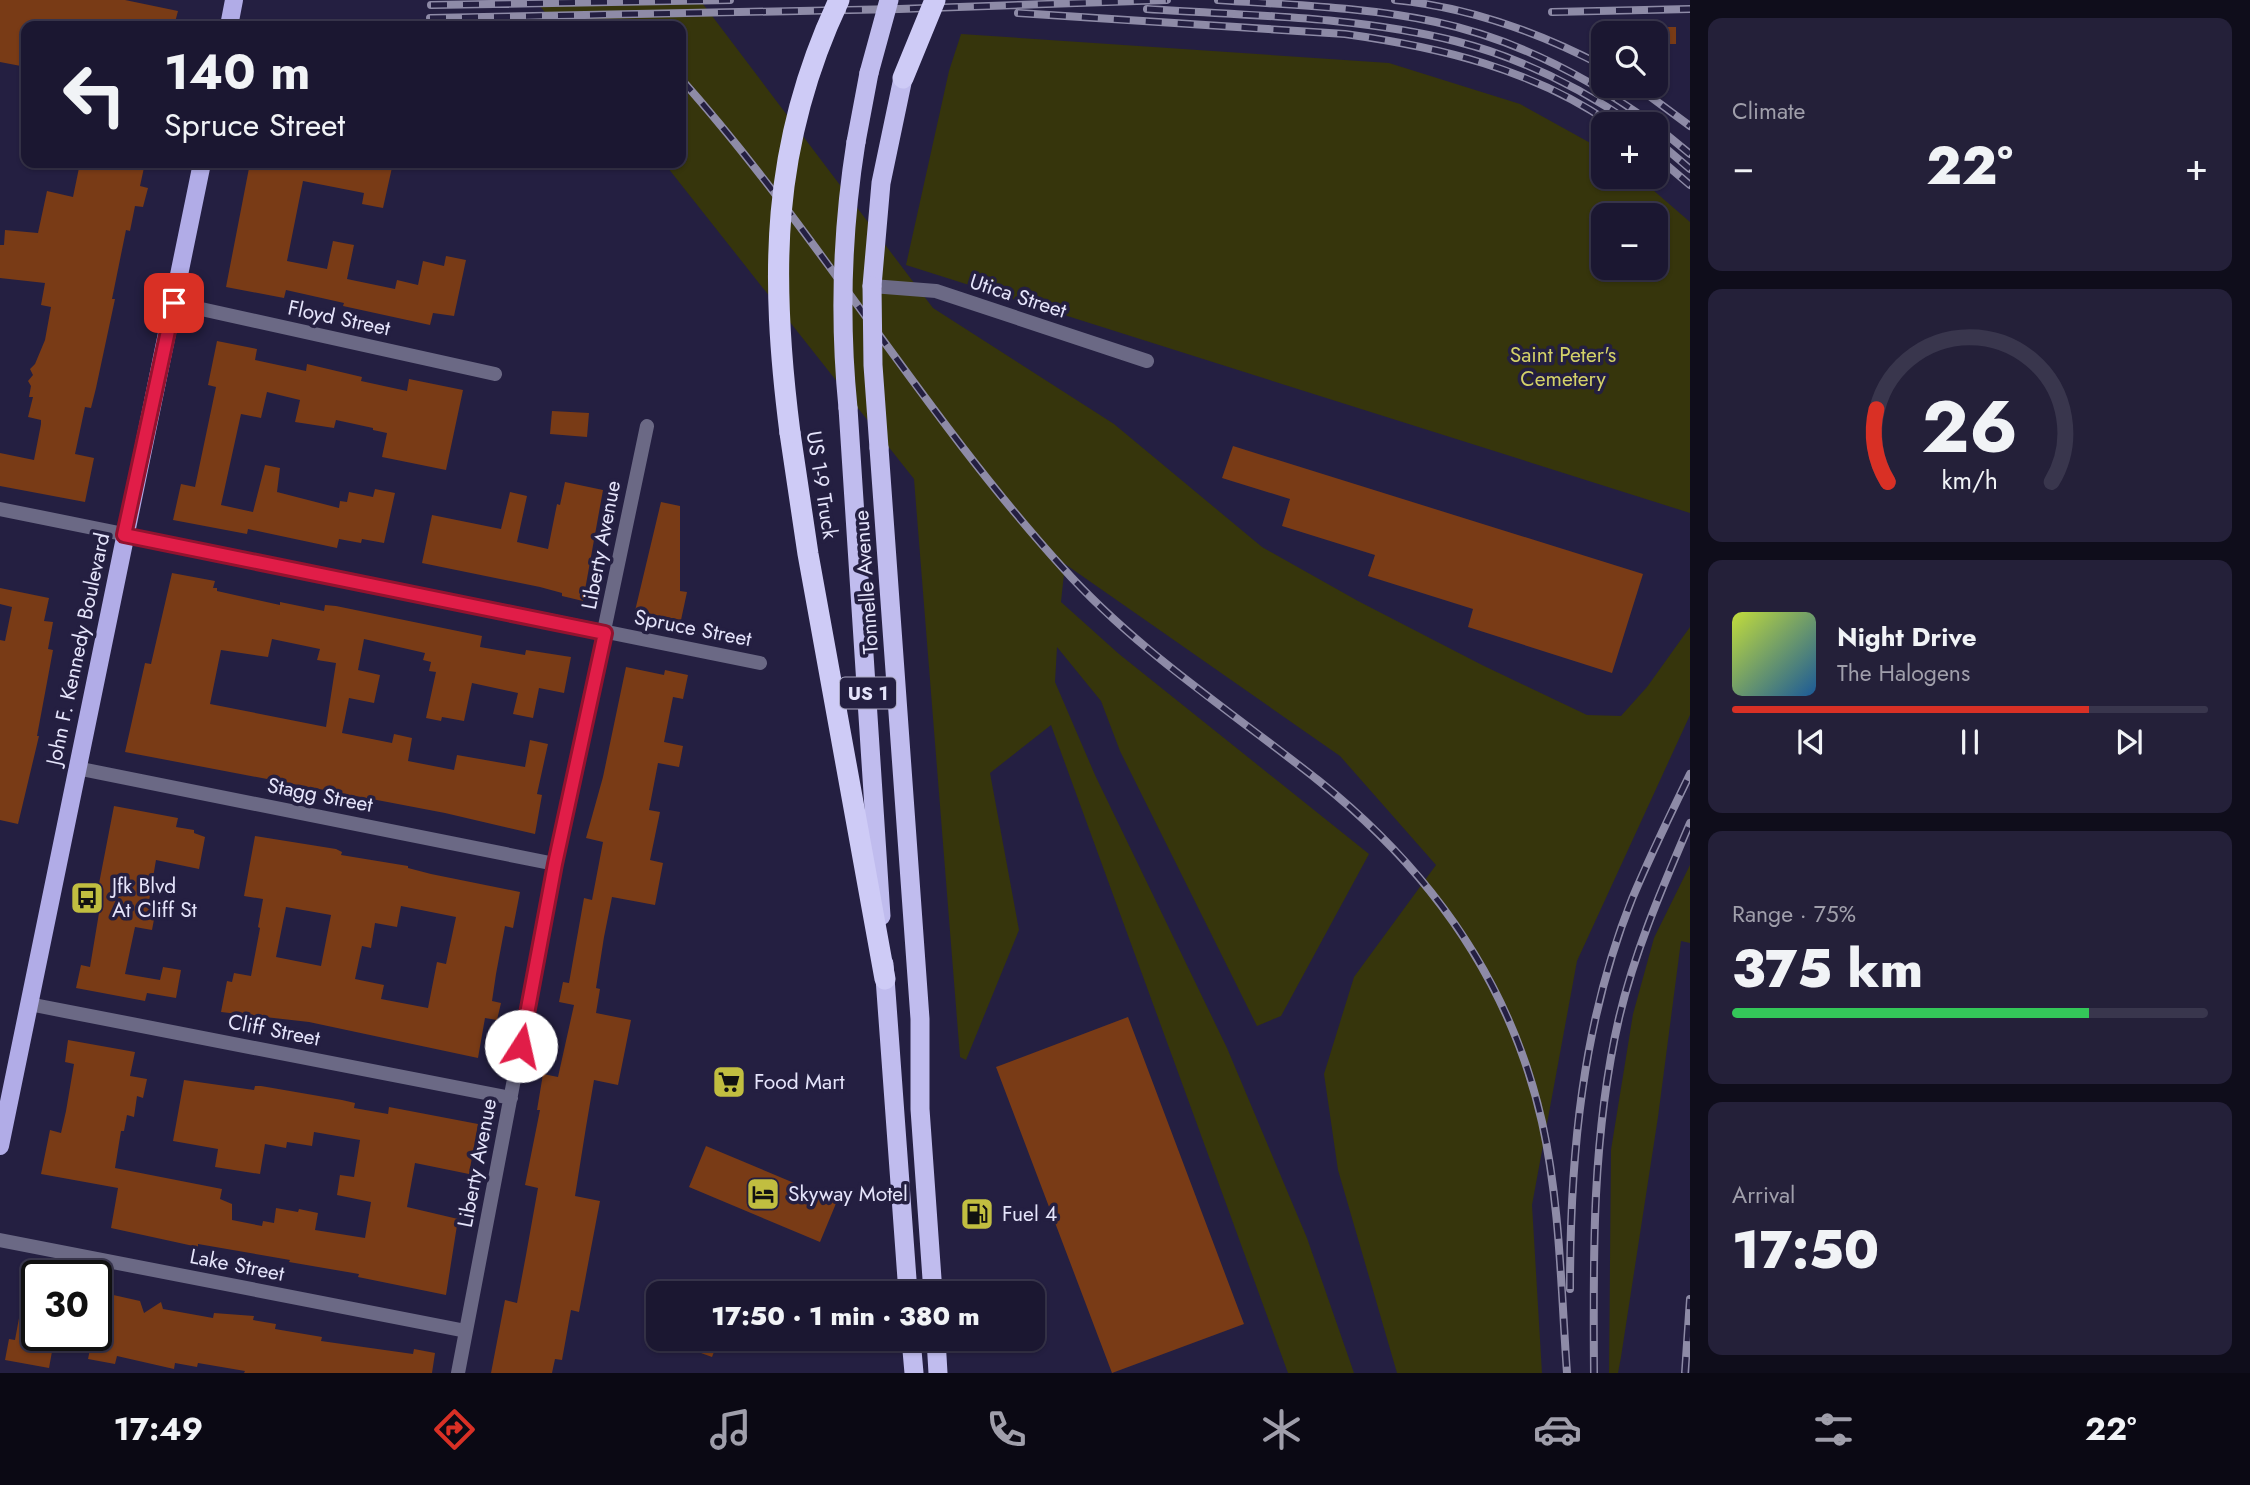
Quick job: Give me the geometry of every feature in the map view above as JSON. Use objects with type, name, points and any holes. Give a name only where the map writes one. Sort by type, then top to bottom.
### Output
[{"type":"highway","name":"US 1-9 Truck","points":[[839,0],[820,43],[788,157],[779,219],[777,306],[790,433],[808,554],[840,717],[885,979]]},
{"type":"highway","name":"Tonnelle Avenue","points":[[889,0],[869,73],[856,142],[843,267],[843,335],[907,1281]]},
{"type":"highway","name":"Tonnelle Avenue","points":[[928,0],[904,78],[886,160],[878,210],[872,286],[873,365],[920,1019],[920,1109],[932,1281]]},
{"type":"highway","points":[[904,78],[935,0]]},
{"type":"highway","points":[[912,1351],[914,1373]]},
{"type":"highway","points":[[937,1351],[939,1373]]},
{"type":"main road","points":[[230,21],[234,0]]},
{"type":"main road","name":"John F. Kennedy Boulevard","points":[[0,1146],[201,168]]},
{"type":"street","name":"Utica Street","points":[[872,286],[936,291],[1147,361]]},
{"type":"street","name":"Floyd Street","points":[[174,303],[495,374]]},
{"type":"street","name":"Liberty Avenue","points":[[458,1373],[555,864],[647,426]]},
{"type":"street","name":"Spruce Street","points":[[0,509],[760,663]]},
{"type":"street","name":"Stagg Street","points":[[76,768],[555,864]]},
{"type":"street","name":"Cliff Street","points":[[29,1004],[511,1098]]},
{"type":"street","name":"Lake Street","points":[[0,1240],[466,1331]]},
{"type":"green space","points":[[535,0],[700,0],[933,308],[1114,424],[1262,547],[1358,601],[1587,715],[1621,716],[1647,687],[1690,627],[1690,715],[1577,961],[1532,1205],[1542,1373],[1397,1373],[1338,1170],[1324,1074],[1354,977],[1436,865],[1340,756],[1065,564],[1061,602],[1119,654],[1369,854],[1281,1016],[1257,1026],[1120,751],[1101,701],[1057,647],[1055,682],[1095,775],[1227,1048],[1307,1238],[1354,1373],[1288,1373],[1051,725],[990,773],[1019,930],[966,1060],[960,1057],[914,479],[668,168],[686,168],[686,21],[552,21]]},
{"type":"green space","name":"Saint Peter's Cemetery","points":[[961,34],[1389,63],[1520,104],[1591,143],[1591,189],[1652,189],[1690,222],[1690,513],[906,265],[949,71]]},
{"type":"green space","points":[[1690,865],[1690,943],[1681,941],[1658,1117],[1621,1357],[1618,1373],[1609,1373],[1611,1150],[1633,1014],[1654,938]]},
{"type":"building","points":[[0,0],[125,0],[178,11],[175,21],[21,21],[21,66],[0,62]]},
{"type":"building","points":[[1668,27],[1676,27],[1676,44],[1668,44]]},
{"type":"building","points":[[79,168],[144,168],[140,186],[148,188],[143,207],[135,206],[130,231],[126,230],[96,388],[91,408],[85,407],[75,454],[94,458],[85,502],[0,486],[0,453],[34,460],[41,420],[28,417],[33,397],[29,397],[31,386],[28,381],[33,375],[30,369],[35,364],[45,340],[51,307],[41,305],[45,283],[0,278],[0,245],[4,245],[5,230],[38,233],[47,191],[73,197]]},
{"type":"building","points":[[249,168],[392,168],[383,208],[362,204],[364,193],[303,181],[287,261],[327,269],[333,241],[354,245],[347,279],[395,289],[397,280],[418,285],[423,261],[444,266],[446,256],[466,260],[454,316],[433,313],[430,325],[286,290],[284,298],[226,287]]},
{"type":"building","points":[[217,341],[257,349],[255,360],[306,371],[307,364],[362,377],[361,381],[407,391],[409,379],[463,390],[446,470],[382,457],[387,433],[373,428],[336,420],[334,428],[295,422],[300,400],[267,392],[261,418],[241,414],[221,505],[253,512],[265,465],[280,468],[277,492],[339,508],[340,501],[347,502],[349,492],[373,497],[375,489],[395,493],[384,543],[339,539],[337,548],[248,529],[247,534],[173,520],[181,484],[195,487],[216,387],[208,385]]},
{"type":"building","points":[[552,411],[589,413],[587,437],[550,434]]},
{"type":"building","points":[[1233,446],[1643,574],[1612,673],[1468,627],[1473,609],[1368,576],[1375,555],[1282,526],[1290,499],[1222,478]]},
{"type":"building","points":[[565,482],[603,490],[583,601],[540,587],[422,563],[432,515],[501,529],[510,492],[527,496],[517,542],[548,549],[557,504],[560,505]]},
{"type":"building","points":[[661,502],[680,506],[680,591],[687,592],[681,620],[635,611]]},
{"type":"building","points":[[172,573],[215,581],[213,588],[217,588],[217,591],[280,605],[280,602],[324,611],[325,605],[336,606],[482,636],[480,647],[525,655],[526,650],[571,657],[564,693],[539,688],[533,718],[513,714],[518,693],[472,683],[464,721],[442,717],[441,721],[426,718],[436,672],[429,671],[431,662],[423,660],[425,653],[364,639],[358,670],[380,675],[374,703],[349,698],[342,733],[392,743],[394,734],[412,738],[408,761],[454,770],[457,755],[525,767],[530,740],[548,744],[537,794],[542,795],[535,834],[445,813],[125,752],[145,663],[151,664]],"holes":[[[272,639],[320,649],[317,660],[336,663],[326,727],[210,704],[221,650],[268,657]]]},
{"type":"building","points":[[0,588],[49,598],[44,621],[53,622],[48,649],[53,650],[39,736],[18,824],[0,820],[0,640],[5,641],[12,607],[0,604]]},
{"type":"building","points":[[626,667],[664,675],[665,670],[688,675],[683,699],[673,697],[664,742],[683,746],[679,767],[658,763],[649,810],[660,812],[650,860],[663,863],[655,905],[612,897],[604,937],[596,988],[600,989],[596,1013],[631,1020],[618,1085],[594,1080],[575,1196],[600,1201],[579,1312],[571,1310],[562,1360],[555,1359],[552,1373],[491,1373],[505,1300],[517,1303],[538,1188],[525,1185],[540,1110],[537,1110],[543,1074],[558,1077],[574,1005],[559,1002],[563,982],[569,983],[584,898],[592,900],[603,842],[586,838],[603,777]]},
{"type":"building","points":[[114,806],[178,818],[176,827],[194,830],[194,833],[205,837],[199,869],[156,860],[148,907],[156,909],[152,930],[135,927],[125,974],[160,980],[163,967],[181,970],[176,998],[147,993],[145,1001],[76,988],[81,965],[90,967],[102,895],[97,894]]},
{"type":"building","points":[[255,836],[336,849],[342,852],[341,855],[408,866],[431,874],[520,892],[513,928],[505,926],[496,974],[492,1001],[501,1003],[497,1020],[485,1018],[478,1058],[309,1022],[221,1012],[227,981],[232,982],[234,973],[251,976],[263,899],[244,896]],"holes":[[[401,906],[456,917],[446,964],[437,962],[428,1008],[381,999],[384,985],[355,979],[362,946],[371,948],[375,923],[397,927]],[[286,907],[331,915],[321,966],[276,957]]]},
{"type":"building","points":[[1128,1017],[1244,1324],[1112,1373],[996,1067]]},
{"type":"building","points":[[68,1040],[135,1052],[130,1076],[147,1079],[143,1098],[137,1096],[134,1117],[127,1115],[124,1131],[121,1131],[115,1168],[222,1189],[220,1199],[232,1204],[232,1220],[262,1226],[263,1221],[274,1223],[276,1208],[298,1212],[299,1209],[318,1213],[315,1230],[365,1238],[371,1202],[337,1195],[340,1175],[354,1177],[360,1140],[314,1132],[312,1146],[287,1142],[286,1148],[265,1144],[260,1174],[215,1167],[218,1149],[173,1141],[184,1080],[254,1090],[255,1086],[261,1086],[342,1100],[355,1103],[354,1108],[388,1114],[389,1107],[478,1124],[469,1174],[415,1163],[407,1207],[458,1219],[446,1295],[358,1277],[359,1274],[289,1262],[290,1260],[198,1244],[198,1247],[111,1228],[118,1188],[41,1174],[50,1130],[61,1133],[66,1111],[74,1064],[65,1062]]},
{"type":"building","name":"Skyway Motel","points":[[706,1146],[837,1201],[820,1242],[689,1187]]},
{"type":"building","points":[[112,1295],[140,1301],[144,1313],[161,1302],[163,1309],[213,1318],[214,1313],[254,1316],[253,1320],[276,1324],[275,1329],[322,1337],[321,1341],[413,1354],[414,1349],[435,1353],[432,1373],[244,1373],[245,1371],[198,1363],[197,1367],[175,1363],[174,1369],[117,1356],[115,1364],[88,1359],[90,1351],[112,1351]]},
{"type":"building","points":[[21,1307],[21,1351],[52,1351],[49,1368],[5,1360],[9,1339],[15,1340]]},
{"type":"building","points":[[696,1351],[714,1351],[712,1357]]},
{"type":"railway","points":[[431,5],[730,0]]},
{"type":"railway","points":[[430,18],[899,9],[1167,0]]},
{"type":"railway","points":[[1218,0],[1382,13],[1466,29],[1495,38],[1550,62],[1635,112]]},
{"type":"railway","points":[[1395,0],[1476,15],[1528,32],[1591,60]]},
{"type":"railway","points":[[1147,9],[1341,22],[1379,26],[1455,41],[1548,75],[1614,112]]},
{"type":"railway","points":[[1552,12],[1690,9]]},
{"type":"railway","points":[[1018,13],[1345,34],[1380,39],[1484,63],[1550,89],[1592,112]]},
{"type":"railway","points":[[686,85],[779,199],[963,448],[1062,567],[1121,626],[1153,653],[1359,815],[1430,891],[1460,932],[1487,975],[1509,1021],[1528,1070],[1542,1122],[1553,1184],[1567,1373]]},
{"type":"railway","points":[[1652,98],[1690,126]]},
{"type":"railway","points":[[1668,136],[1690,154]]},
{"type":"railway","points":[[1668,150],[1690,169]]},
{"type":"railway","points":[[1668,166],[1690,185]]},
{"type":"railway","points":[[1570,1289],[1576,1140],[1590,1042],[1601,994],[1632,899],[1690,774]]},
{"type":"railway","points":[[1594,1373],[1596,1195],[1610,1062],[1633,968],[1650,919],[1690,823]]},
{"type":"railway","points":[[1685,1373],[1690,1299]]},
{"type":"place","name":"Jfk Blvd At Cliff St","points":[[87,898]]},
{"type":"place","name":"Food Mart","points":[[729,1082]]},
{"type":"place","name":"Skyway Motel","points":[[763,1194]]},
{"type":"place","name":"Fuel 4","points":[[977,1214]]},
{"type":"route","points":[[174,303],[124,535],[605,633],[555,864],[521,1046]]}]
